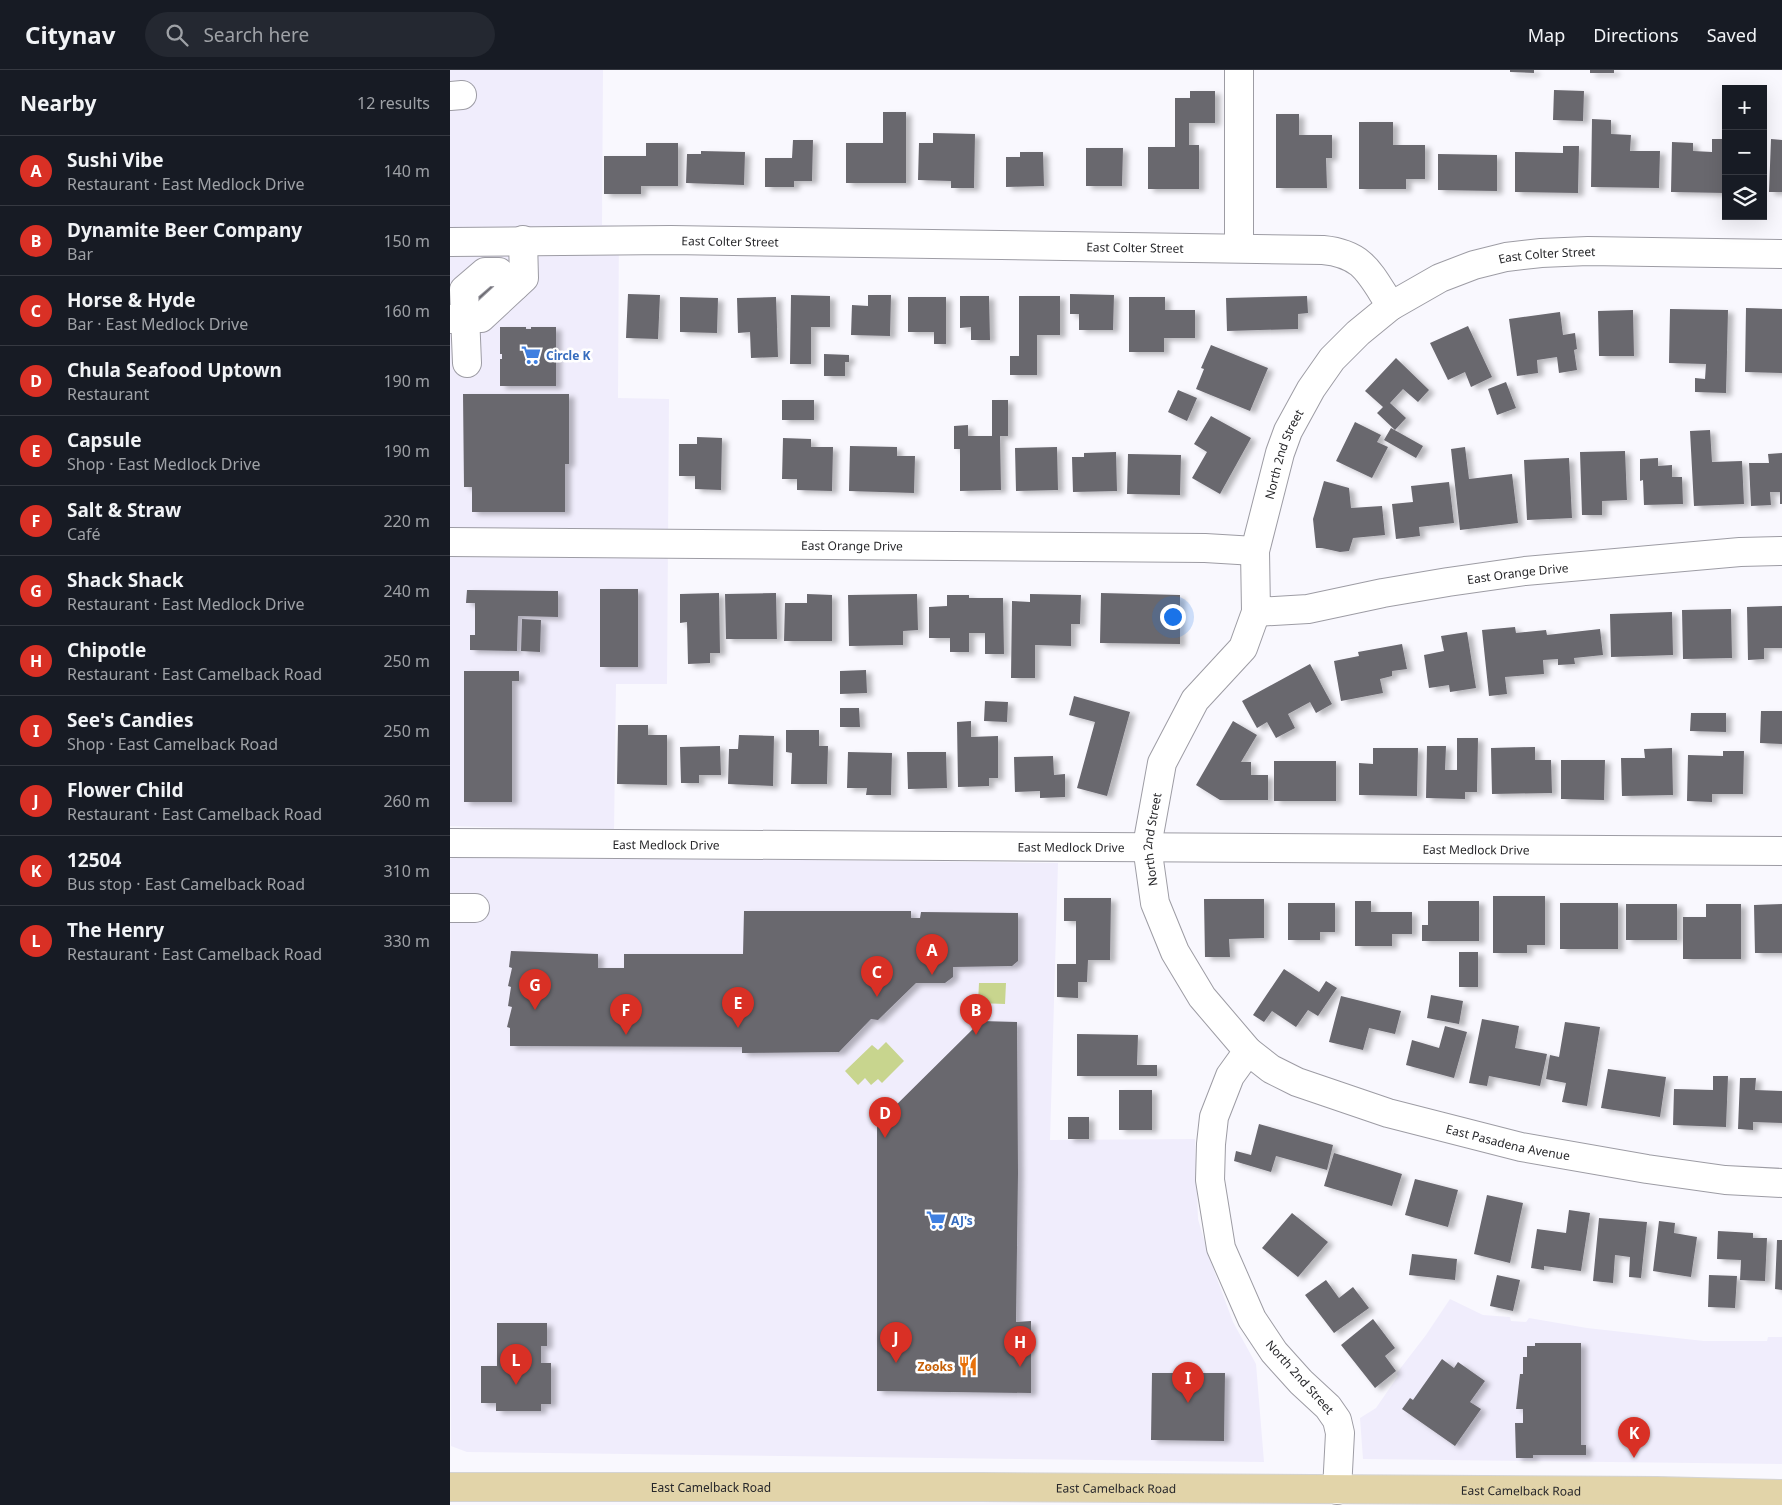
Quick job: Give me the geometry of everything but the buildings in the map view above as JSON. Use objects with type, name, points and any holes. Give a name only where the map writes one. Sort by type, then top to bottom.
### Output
[{"type":"main road","name":"East Camelback Road","points":[[450,1487],[742,1496],[980,1488],[1337,1490],[1657,1498],[1782,1494]]},
{"type":"street","points":[[1239,70],[1239,248]]},
{"type":"street","points":[[467,362],[458,319],[480,318],[524,278],[523,240]]},
{"type":"street","name":"East Colter Street","points":[[450,242],[671,240],[1239,248],[1340,252],[1352,257],[1364,266],[1391,306],[1440,278],[1474,265],[1506,257],[1588,251],[1782,254]]},
{"type":"street","name":"North 2nd Street","points":[[1337,1490],[1340,1433],[1337,1420],[1328,1407],[1301,1382],[1274,1352],[1252,1320],[1221,1248],[1210,1180],[1214,1116],[1230,1076],[1248,1051],[1202,996],[1175,952],[1155,903],[1147,846],[1162,763],[1194,700],[1242,648],[1256,612],[1255,551],[1280,453],[1288,431],[1302,404],[1332,360],[1358,333],[1391,306]]},
{"type":"street","name":"East Orange Drive","points":[[450,542],[1206,548],[1255,551]]},
{"type":"street","name":"East Orange Drive","points":[[1256,612],[1308,609],[1383,593],[1524,571],[1740,552],[1782,551]]},
{"type":"street","name":"East Medlock Drive","points":[[450,843],[1782,850]]},
{"type":"street","name":"East Pasadena Avenue","points":[[1248,1051],[1271,1069],[1297,1082],[1388,1113],[1511,1145],[1647,1169],[1725,1180],[1782,1183]]},
{"type":"shaded area","points":[[450,70],[603,70],[602,225],[619,226],[618,398],[669,399],[667,684],[616,684],[614,831],[450,826]]},
{"type":"shaded area","points":[[458,856],[1058,863],[1050,1140],[1195,1139],[1198,1219],[1209,1257],[1233,1322],[1256,1364],[1264,1462],[467,1452],[451,1446],[450,859]]},
{"type":"shaded area","points":[[1450,1299],[1483,1315],[1510,1317],[1511,1321],[1526,1322],[1529,1318],[1587,1328],[1704,1341],[1767,1341],[1768,1337],[1782,1337],[1782,1464],[1363,1459],[1360,1418],[1376,1408],[1398,1376],[1396,1374],[1426,1335]]},
{"type":"green space","points":[[979,983],[1006,983],[1005,1004],[978,1003]]},
{"type":"green space","points":[[886,1042],[904,1061],[882,1083],[878,1079],[871,1085],[865,1078],[858,1085],[845,1071],[872,1045],[878,1050]]},
{"type":"place","name":"Circle K","points":[[531,355]]},
{"type":"place","name":"Sushi Vibe","points":[[932,975]]},
{"type":"place","name":"Horse & Hyde","points":[[877,997]]},
{"type":"place","name":"Shack Shack","points":[[535,1010]]},
{"type":"place","name":"Capsule","points":[[738,1028]]},
{"type":"place","name":"Salt & Straw","points":[[626,1035]]},
{"type":"place","name":"Dynamite Beer Company","points":[[976,1035]]},
{"type":"place","name":"Chula Seafood Uptown","points":[[885,1138]]},
{"type":"place","name":"AJ's","points":[[936,1220]]},
{"type":"place","name":"Flower Child","points":[[896,1363]]},
{"type":"place","name":"Zooks","points":[[968,1366]]},
{"type":"place","name":"Chipotle","points":[[1020,1367]]},
{"type":"place","name":"The Henry","points":[[516,1385]]},
{"type":"place","name":"See's Candies","points":[[1188,1403]]},
{"type":"place","name":"12504","points":[[1634,1458]]}]
